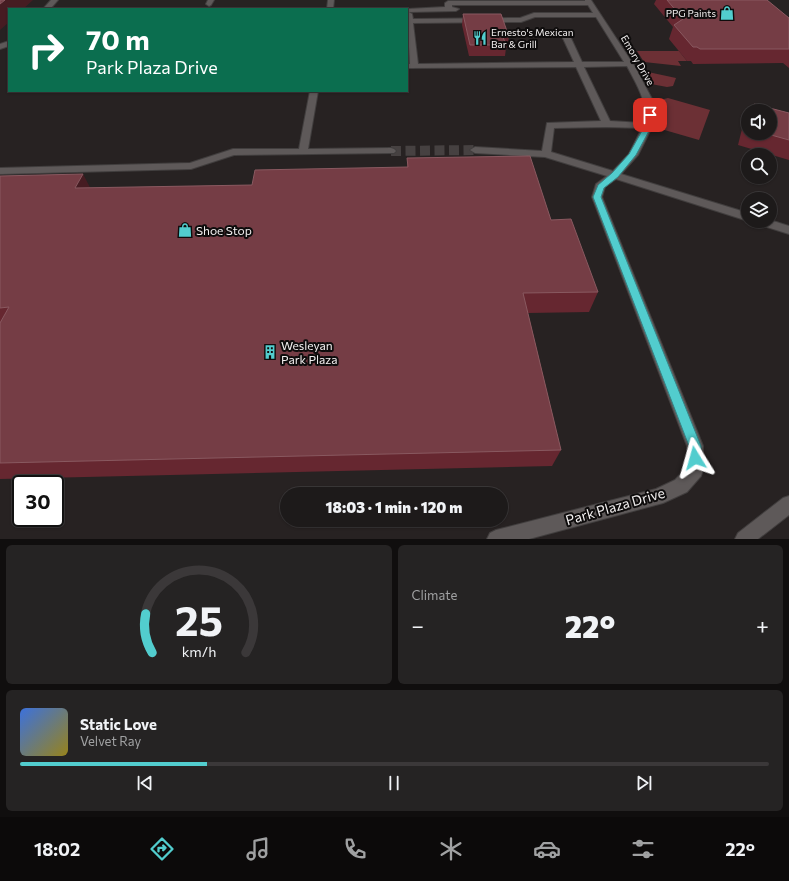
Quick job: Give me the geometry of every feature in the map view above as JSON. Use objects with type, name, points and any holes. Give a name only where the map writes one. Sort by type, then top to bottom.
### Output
[{"type":"street","points":[[47,8],[55,0]]},
{"type":"street","points":[[589,2],[448,4],[408,10],[410,21],[410,66],[629,64]]},
{"type":"street","name":"Emory Drive","points":[[589,2],[629,64],[648,99],[650,115],[647,126],[633,155],[615,175]]},
{"type":"street","points":[[448,4],[514,9],[534,15],[598,15]]},
{"type":"street","points":[[410,21],[521,20],[534,15]]},
{"type":"street","points":[[565,34],[607,124]]},
{"type":"street","points":[[303,152],[314,92]]},
{"type":"street","points":[[546,154],[550,125],[607,124],[647,126]]},
{"type":"street","points":[[475,150],[546,154],[741,215]]},
{"type":"street","points":[[0,170],[191,166],[233,152],[391,151]]},
{"type":"street","name":"Park Plaza Drive","points":[[496,539],[657,497],[682,486],[695,470],[695,446],[597,197],[600,186],[615,175]]},
{"type":"street","points":[[777,226],[789,230]]},
{"type":"street","points":[[744,539],[789,504]]},
{"type":"shaded area","points":[[637,51],[679,51],[687,61],[678,61],[681,66],[644,62]]},
{"type":"shaded area","points":[[643,72],[676,78],[673,86],[667,87],[651,84]]},
{"type":"shaded area","points":[[668,98],[710,110],[699,140],[661,129],[664,114],[660,100]]},
{"type":"building","points":[[667,0],[767,0],[789,18],[789,49],[700,49],[693,47],[674,25],[683,19]]},
{"type":"building","points":[[463,14],[501,14],[509,37],[503,37],[506,45],[470,45]]},
{"type":"building","points":[[777,110],[789,113],[789,140],[777,137]]},
{"type":"building","name":"Wesleyan Park Plaza","points":[[530,156],[551,220],[571,219],[598,292],[523,293],[561,450],[0,463],[0,323],[9,307],[0,308],[0,176],[83,174],[75,188],[252,185],[255,170],[408,167],[407,158]]},
{"type":"tunnel","points":[[391,151],[475,150]]},
{"type":"place","name":"PPG Paints","points":[[727,13]]},
{"type":"place","name":"Ernesto's Mexican Bar & Grill","points":[[480,38]]},
{"type":"place","name":"Shoe Stop","points":[[185,230]]},
{"type":"place","name":"Wesleyan Park Plaza","points":[[270,352]]},
{"type":"route","points":[[650,115],[646,129],[633,155],[615,175],[600,186],[597,197],[695,446],[695,458]]}]
